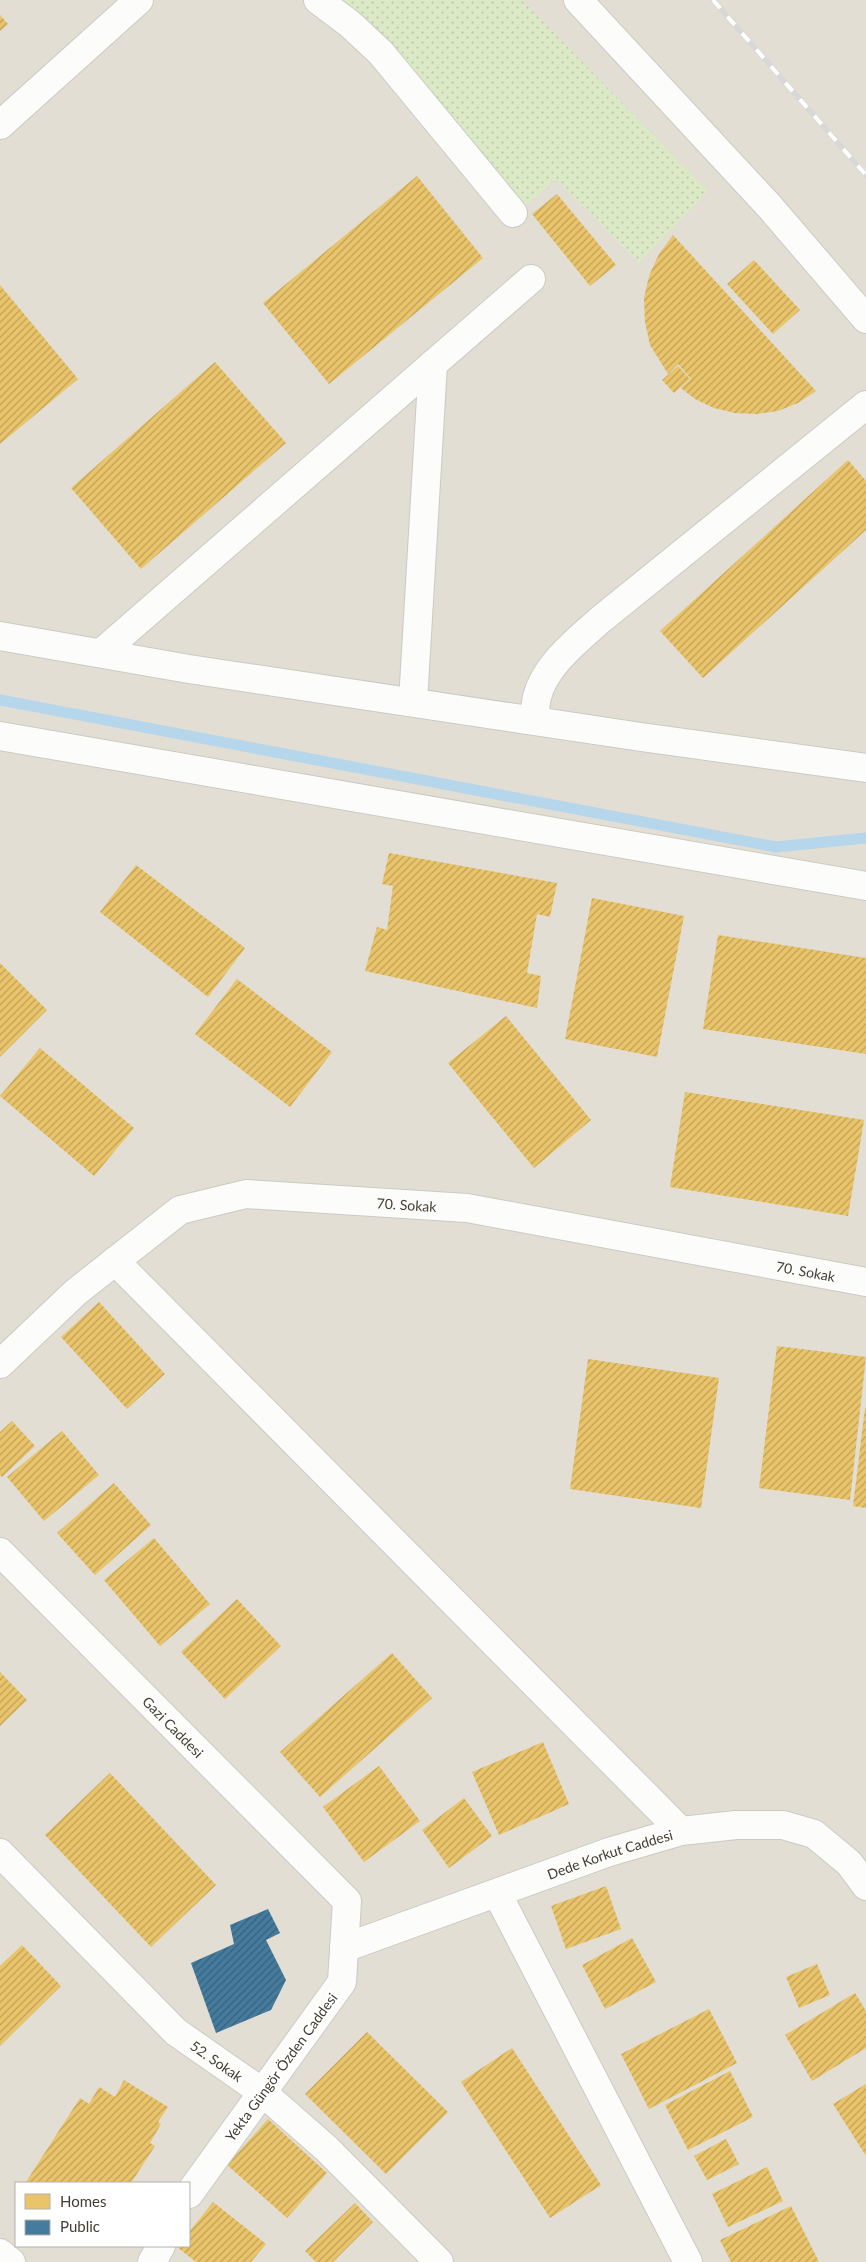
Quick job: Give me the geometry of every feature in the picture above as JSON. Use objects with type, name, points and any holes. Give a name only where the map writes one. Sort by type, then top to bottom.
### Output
[{"type":"street","points":[[0,125],[139,0]]},
{"type":"street","points":[[318,0],[350,24],[381,52],[513,213]]},
{"type":"street","points":[[578,0],[770,207],[866,319]]},
{"type":"street","points":[[101,654],[531,279]]},
{"type":"street","points":[[412,702],[433,364]]},
{"type":"street","points":[[534,720],[537,697],[545,678],[568,650],[600,620],[866,406]]},
{"type":"street","points":[[0,636],[101,654],[412,702],[866,768]]},
{"type":"street","points":[[0,736],[866,886]]},
{"type":"street","name":"70. Sokak","points":[[0,1364],[76,1292],[180,1210],[246,1194],[467,1208],[866,1282]]},
{"type":"street","points":[[115,1261],[681,1831]]},
{"type":"street","name":"Gazi Caddesi","points":[[0,1552],[347,1901]]},
{"type":"street","name":"Dede Korkut Caddesi","points":[[344,1948],[609,1852],[681,1831],[736,1825],[783,1825],[814,1834],[849,1863],[866,1886]]},
{"type":"street","name":"52. Sokak","points":[[0,1853],[176,2032],[262,2092],[327,2149],[439,2262]]},
{"type":"street","points":[[498,1893],[688,2262]]},
{"type":"street","name":"Yekta Güngör Özden Caddesi","points":[[190,2193],[342,1982],[347,1901]]},
{"type":"street","points":[[152,2262],[160,2247]]},
{"type":"street","points":[[0,2253],[10,2262]]},
{"type":"shaded area","points":[[0,0],[866,0],[866,2262],[0,2262]]},
{"type":"green space","points":[[341,0],[522,0],[708,191],[639,263],[556,179],[523,208],[372,29]]},
{"type":"building: Homes","points":[[0,15],[8,24],[0,31]]},
{"type":"building: Homes","points":[[417,176],[483,258],[329,384],[263,303]]},
{"type":"building: Homes","points":[[557,194],[616,265],[590,286],[532,214]]},
{"type":"building: Homes","points":[[673,235],[816,391],[798,403],[778,411],[757,414],[735,413],[714,408],[695,399],[681,388],[691,379],[678,364],[668,374],[650,345],[645,322],[644,298],[649,276],[659,254]]},
{"type":"building: Homes","points":[[754,260],[800,310],[773,334],[727,284]]},
{"type":"building: Homes","points":[[0,285],[78,379],[0,444]]},
{"type":"building: Homes","points":[[215,362],[286,443],[141,569],[71,488]]},
{"type":"building: Homes","points":[[678,366],[690,379],[674,393],[662,380]]},
{"type":"building: Homes","points":[[848,460],[866,481],[866,530],[703,678],[660,631]]},
{"type":"building: Homes","points":[[389,853],[557,883],[550,917],[537,914],[527,973],[541,976],[537,1008],[365,971],[377,927],[387,930],[393,886],[382,884]]},
{"type":"building: Homes","points":[[136,865],[245,948],[208,997],[100,912]]},
{"type":"building: Homes","points":[[592,898],[684,916],[657,1057],[565,1039]]},
{"type":"building: Homes","points":[[718,935],[866,958],[866,1054],[703,1029]]},
{"type":"building: Homes","points":[[0,963],[47,1010],[0,1057]]},
{"type":"building: Homes","points":[[237,979],[332,1052],[290,1107],[195,1034]]},
{"type":"building: Homes","points":[[506,1016],[591,1120],[534,1168],[448,1063]]},
{"type":"building: Homes","points":[[40,1048],[134,1128],[94,1176],[0,1096]]},
{"type":"building: Homes","points":[[685,1092],[864,1120],[848,1216],[670,1187]]},
{"type":"building: Homes","points":[[99,1302],[165,1374],[127,1409],[61,1337]]},
{"type":"building: Homes","points":[[777,1346],[866,1357],[850,1500],[759,1488]]},
{"type":"building: Homes","points":[[588,1359],[719,1378],[701,1508],[570,1489]]},
{"type":"building: Homes","points":[[866,1408],[866,1508],[853,1506]]},
{"type":"building: Homes","points":[[12,1421],[35,1446],[2,1477],[0,1475],[0,1432]]},
{"type":"building: Homes","points":[[62,1431],[99,1475],[44,1521],[7,1477]]},
{"type":"building: Homes","points":[[114,1483],[151,1525],[95,1575],[57,1533]]},
{"type":"building: Homes","points":[[154,1538],[210,1604],[160,1646],[104,1580]]},
{"type":"building: Homes","points":[[237,1599],[281,1646],[225,1699],[181,1652]]},
{"type":"building: Homes","points":[[392,1653],[432,1698],[320,1797],[280,1752]]},
{"type":"building: Homes","points":[[0,1672],[27,1700],[0,1726]]},
{"type":"building: Homes","points":[[543,1742],[569,1804],[499,1835],[472,1772]]},
{"type":"building: Homes","points":[[379,1766],[420,1821],[364,1862],[323,1807]]},
{"type":"building: Homes","points":[[110,1773],[216,1885],[151,1947],[45,1835]]},
{"type":"building: Homes","points":[[464,1798],[492,1836],[449,1868],[422,1830]]},
{"type":"building: Homes","points":[[606,1886],[621,1929],[566,1949],[551,1906]]},
{"type":"building: Homes","points":[[632,1938],[656,1982],[605,2009],[582,1965]]},
{"type":"building: Homes","points":[[22,1945],[61,1986],[0,2046],[0,1966]]},
{"type":"building: Homes","points":[[817,1964],[830,1995],[799,2008],[786,1977]]},
{"type":"building: Homes","points":[[855,1993],[866,2011],[866,2048],[812,2081],[785,2035]]},
{"type":"building: Homes","points":[[709,2009],[737,2063],[649,2109],[621,2054]]},
{"type":"building: Homes","points":[[367,2032],[448,2112],[386,2174],[305,2094]]},
{"type":"building: Homes","points":[[512,2048],[601,2185],[550,2218],[461,2082]]},
{"type":"building: Homes","points":[[730,2071],[753,2117],[688,2150],[665,2105]]},
{"type":"building: Homes","points":[[124,2080],[168,2107],[158,2122],[161,2124],[150,2143],[155,2146],[132,2182],[26,2182],[80,2098],[89,2104],[99,2087],[115,2097]]},
{"type":"building: Homes","points":[[866,2084],[866,2156],[833,2104]]},
{"type":"building: Homes","points":[[268,2119],[327,2173],[287,2218],[227,2165]]},
{"type":"building: Homes","points":[[726,2139],[739,2164],[707,2180],[694,2156]]},
{"type":"building: Homes","points":[[767,2167],[783,2201],[728,2227],[712,2194]]},
{"type":"building: Homes","points":[[213,2202],[266,2244],[251,2262],[196,2262],[177,2247],[190,2247],[190,2231]]},
{"type":"building: Homes","points":[[355,2203],[373,2222],[333,2262],[316,2262],[305,2251]]},
{"type":"building: Homes","points":[[791,2206],[819,2262],[731,2262],[720,2240]]},
{"type":"building: Public","points":[[268,1909],[280,1933],[266,1940],[286,1980],[271,2010],[216,2033],[191,1963],[234,1944],[230,1925]]},
{"type":"waterway","points":[[0,700],[776,847],[866,838]]},
{"type":"railway","points":[[713,0],[866,175]]}]
